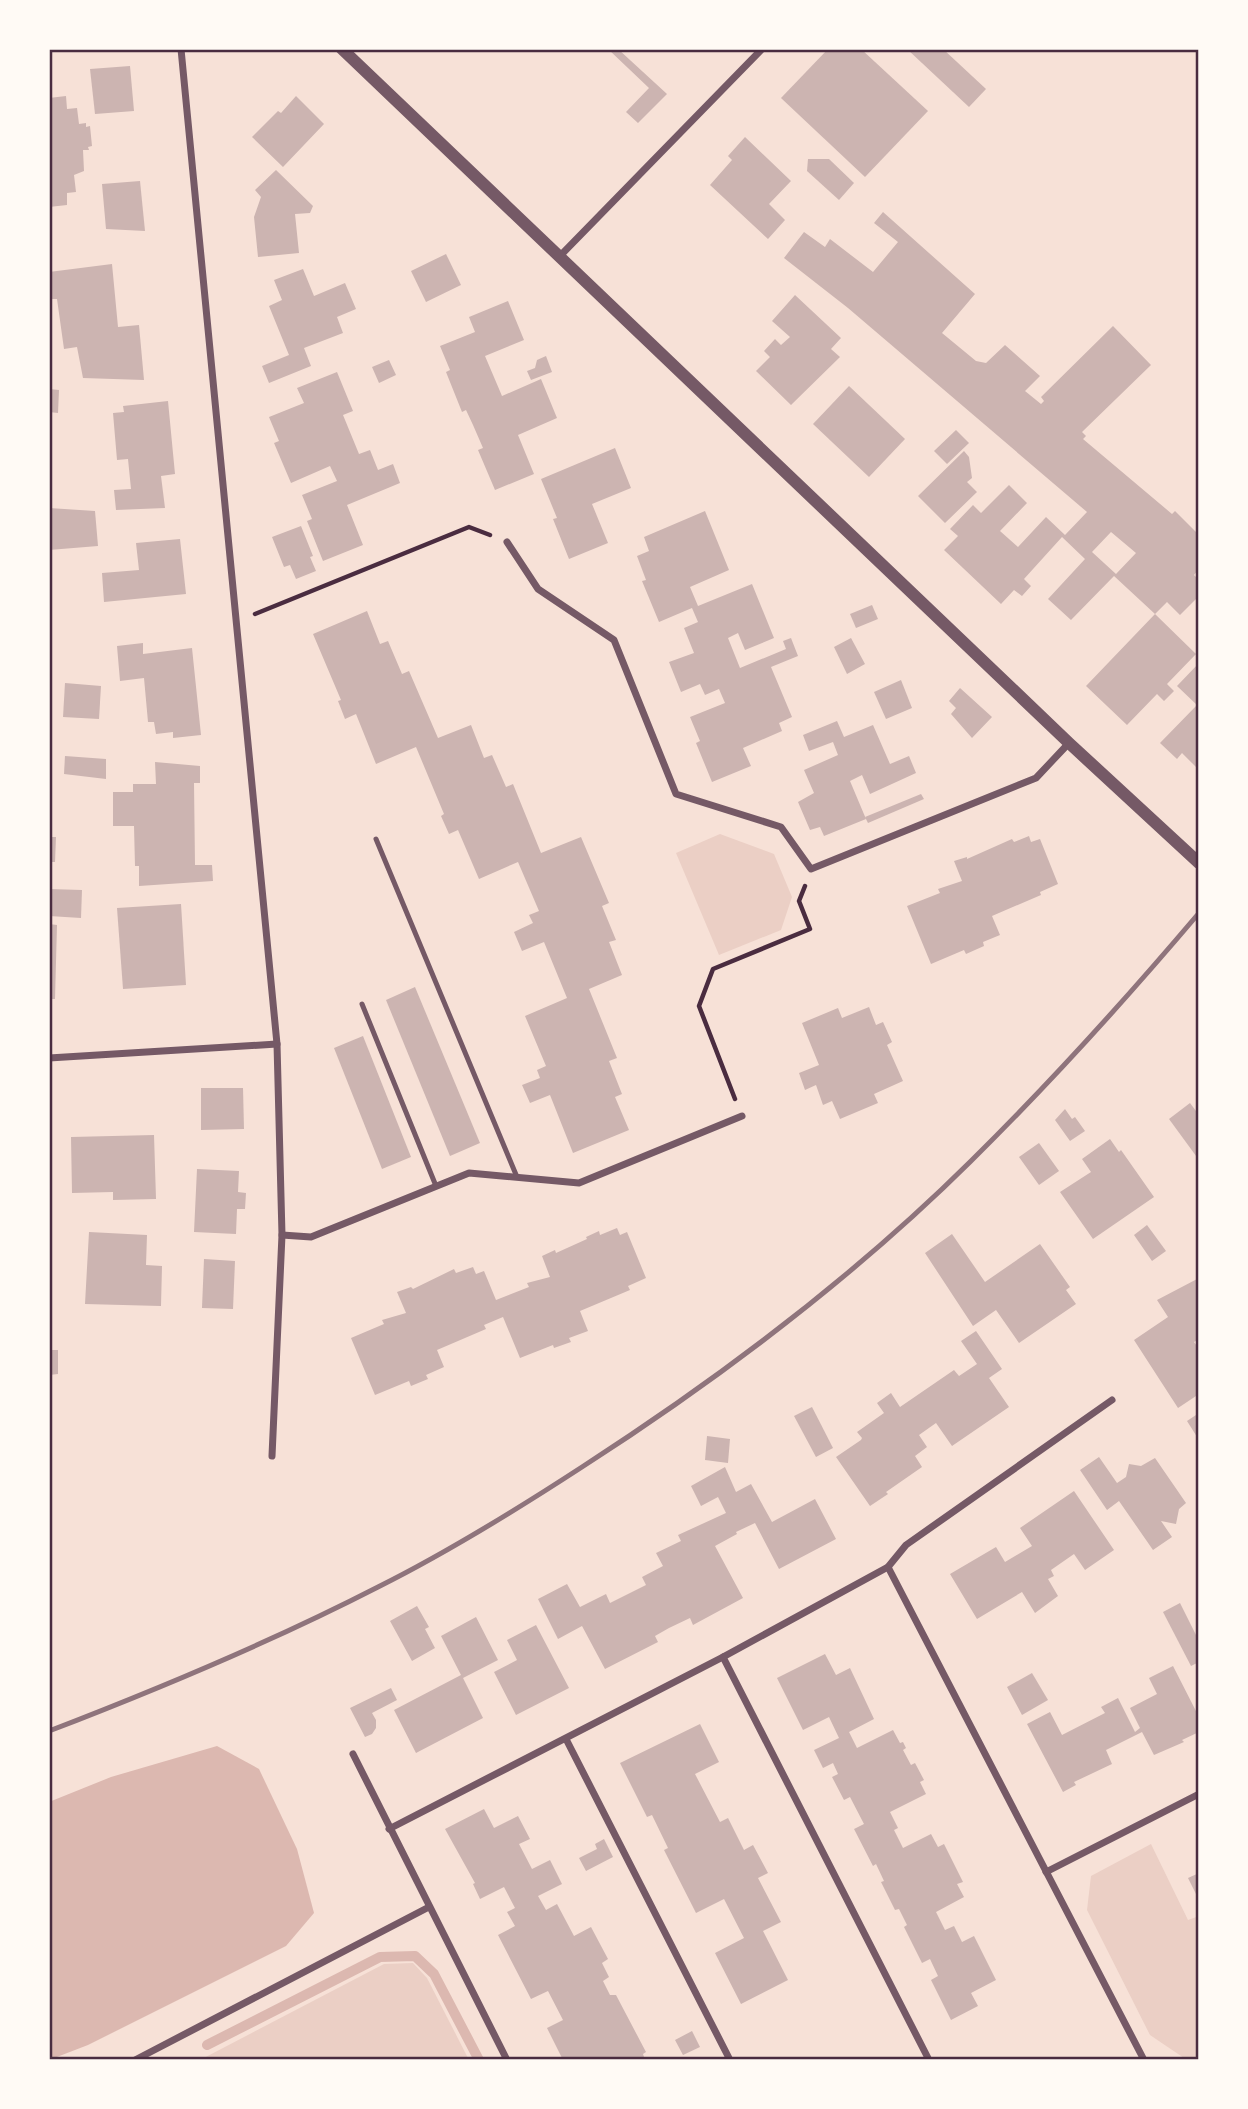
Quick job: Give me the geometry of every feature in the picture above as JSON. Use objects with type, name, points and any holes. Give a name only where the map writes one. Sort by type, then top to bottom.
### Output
[{"type":"street","points":[[181,49],[277,1044],[282,1235],[272,1456]]},
{"type":"street","points":[[342,49],[1069,743],[1199,863]]},
{"type":"street","points":[[560,256],[762,49]]},
{"type":"street","points":[[507,542],[538,589],[614,640],[676,794],[781,827],[811,869],[1036,778],[1069,743]]},
{"type":"street","points":[[49,1058],[277,1044]]},
{"type":"street","points":[[282,1235],[311,1237],[469,1173],[579,1183],[742,1116]]},
{"type":"street","points":[[389,1829],[723,1657],[888,1567],[906,1545],[1112,1400]]},
{"type":"street","points":[[888,1567],[1144,2060]]},
{"type":"street","points":[[723,1657],[929,2060]]},
{"type":"street","points":[[566,1739],[730,2060]]},
{"type":"street","points":[[353,1754],[507,2060]]},
{"type":"street","points":[[1046,1872],[1199,1794]]},
{"type":"street","points":[[135,2060],[429,1907]]},
{"type":"lane","points":[[376,839],[517,1177]]},
{"type":"lane","points":[[362,1004],[436,1186]]},
{"type":"path","points":[[236,622],[469,527],[507,542]]},
{"type":"path","points":[[742,1116],[699,1006],[713,969],[810,929],[799,901],[811,869]]},
{"type":"shaded area","points":[[720,834],[774,854],[792,897],[781,930],[719,955],[676,853]]},
{"type":"shaded area","points":[[217,1746],[259,1769],[297,1849],[314,1913],[286,1946],[88,2045],[49,2060],[49,1802],[111,1777]]},
{"type":"shaded area","points":[[1151,1844],[1188,1920],[1199,1916],[1199,2060],[1187,2060],[1150,2035],[1087,1910],[1091,1876]]},
{"type":"shaded area","points":[[413,1963],[427,1978],[469,2060],[200,2060],[384,1964]]},
{"type":"building","points":[[608,49],[618,49],[667,94],[638,123],[626,112],[649,88]]},
{"type":"building","points":[[828,49],[861,49],[928,111],[865,177],[781,98]]},
{"type":"building","points":[[907,49],[943,49],[986,89],[969,107]]},
{"type":"building","points":[[130,66],[134,111],[95,114],[90,69]]},
{"type":"building","points":[[66,96],[67,109],[77,108],[79,124],[86,123],[86,127],[90,126],[92,146],[88,147],[89,150],[83,150],[84,171],[74,175],[76,192],[67,193],[67,205],[49,207],[49,98]]},
{"type":"building","points":[[296,96],[324,124],[283,167],[252,137],[278,111],[281,113]]},
{"type":"building","points":[[745,137],[791,181],[769,204],[785,220],[768,239],[710,185],[732,160],[728,156]]},
{"type":"building","points":[[808,159],[829,159],[854,183],[839,200],[807,171]]},
{"type":"building","points":[[276,170],[313,206],[310,213],[295,214],[299,253],[258,257],[254,217],[261,197],[255,190]]},
{"type":"building","points":[[140,181],[145,231],[106,229],[102,184]]},
{"type":"building","points":[[883,212],[975,294],[942,333],[976,361],[986,363],[1005,345],[1040,376],[1025,391],[1041,404],[1044,401],[1041,397],[1113,326],[1151,365],[1082,432],[1086,436],[1083,439],[1172,514],[1175,511],[1199,535],[1199,569],[1194,575],[1199,580],[1199,596],[1180,615],[1167,602],[1155,614],[1114,576],[1071,620],[1048,599],[1085,559],[1062,537],[1024,579],[1031,586],[1022,596],[1014,590],[1001,604],[944,550],[958,536],[950,529],[973,505],[981,513],[1009,485],[1027,503],[1000,531],[1018,547],[1046,517],[1065,535],[1087,512],[848,308],[784,258],[804,232],[825,247],[830,239],[873,272],[898,242],[874,223]],"holes":[[[1111,532],[1136,553],[1116,574],[1092,552]]]},
{"type":"building","points":[[446,254],[461,285],[426,302],[411,271]]},
{"type":"building","points":[[112,264],[118,327],[139,325],[144,380],[83,378],[77,347],[64,349],[57,299],[49,299],[49,272]]},
{"type":"building","points":[[303,269],[314,296],[345,283],[356,309],[337,317],[343,333],[304,348],[311,366],[269,383],[262,366],[289,355],[269,306],[282,300],[274,280]]},
{"type":"building","points":[[795,295],[841,338],[831,349],[840,357],[791,405],[756,371],[770,357],[764,351],[775,339],[781,345],[790,337],[772,321]]},
{"type":"building","points":[[508,301],[524,340],[485,356],[502,396],[541,379],[557,418],[518,435],[534,474],[495,490],[478,450],[483,448],[466,410],[462,412],[446,372],[450,370],[440,346],[475,332],[469,317]]},
{"type":"building","points":[[546,356],[552,372],[531,380],[527,371],[535,368],[537,360]]},
{"type":"building","points":[[389,360],[396,375],[379,383],[372,367]]},
{"type":"building","points":[[337,372],[353,411],[343,415],[359,454],[370,450],[378,470],[393,464],[400,483],[347,505],[363,545],[323,561],[307,521],[312,519],[302,495],[337,481],[330,466],[291,483],[274,443],[279,441],[269,417],[304,403],[297,388]]},
{"type":"building","points":[[849,386],[905,439],[869,477],[813,424]]},
{"type":"building","points":[[49,389],[59,390],[58,413],[49,412]]},
{"type":"building","points":[[168,401],[175,474],[161,476],[165,508],[116,510],[114,490],[131,489],[128,459],[117,460],[113,413],[124,412],[123,406]]},
{"type":"building","points":[[956,430],[969,443],[947,464],[934,451]]},
{"type":"building","points":[[615,448],[631,488],[592,504],[608,543],[569,559],[553,519],[557,518],[541,479]]},
{"type":"building","points":[[964,451],[969,457],[972,478],[967,482],[977,492],[945,523],[918,496]]},
{"type":"building","points":[[49,508],[95,511],[98,546],[49,550]]},
{"type":"building","points":[[705,511],[729,570],[690,587],[698,606],[752,584],[774,638],[745,650],[738,633],[728,638],[740,668],[786,649],[783,641],[791,638],[798,656],[771,667],[792,717],[779,723],[782,731],[743,748],[751,766],[712,782],[696,743],[700,741],[690,717],[725,703],[719,689],[705,695],[700,684],[681,692],[669,662],[694,653],[684,628],[698,622],[692,608],[659,622],[642,581],[646,580],[637,556],[649,551],[644,537]]},
{"type":"building","points":[[301,526],[316,571],[296,579],[290,565],[284,567],[272,537]]},
{"type":"building","points":[[180,539],[186,594],[104,602],[102,573],[139,570],[136,543]]},
{"type":"building","points":[[872,605],[878,619],[856,628],[850,614]]},
{"type":"building","points":[[367,611],[380,644],[388,641],[402,674],[409,671],[438,738],[471,725],[484,758],[492,755],[506,787],[513,784],[541,853],[581,837],[609,903],[602,906],[616,940],[609,942],[622,975],[589,989],[617,1058],[609,1061],[622,1094],[615,1097],[629,1130],[573,1153],[550,1095],[530,1103],[522,1085],[540,1078],[537,1070],[546,1066],[525,1016],[567,998],[544,942],[522,951],[514,932],[533,923],[529,915],[539,911],[518,862],[479,879],[458,830],[449,834],[441,816],[444,814],[416,747],[376,764],[356,714],[345,719],[338,701],[341,700],[313,634]]},
{"type":"building","points":[[1155,614],[1196,654],[1167,684],[1174,691],[1164,701],[1157,694],[1127,725],[1086,686]]},
{"type":"building","points":[[851,638],[865,664],[847,674],[834,647]]},
{"type":"building","points":[[143,643],[143,654],[192,648],[201,735],[173,738],[173,732],[156,734],[154,722],[148,722],[144,678],[120,681],[117,646]]},
{"type":"building","points":[[1199,663],[1199,770],[1182,753],[1177,759],[1160,743],[1197,705],[1177,686]]},
{"type":"building","points":[[901,680],[912,708],[886,719],[874,692]]},
{"type":"building","points":[[65,683],[101,686],[99,719],[63,717]]},
{"type":"building","points":[[960,688],[992,717],[972,738],[951,714],[956,708],[949,701]]},
{"type":"building","points":[[837,721],[844,737],[873,725],[890,764],[909,756],[916,773],[870,794],[862,775],[850,781],[866,819],[824,836],[820,827],[810,830],[798,802],[814,793],[804,770],[838,755],[833,742],[809,751],[803,735]]},
{"type":"building","points":[[65,756],[106,759],[106,779],[64,774]]},
{"type":"building","points":[[155,762],[200,766],[200,783],[194,783],[195,865],[212,865],[213,881],[139,886],[139,866],[135,866],[134,826],[113,826],[113,792],[133,792],[133,784],[156,784]]},
{"type":"building","points":[[921,794],[924,799],[868,823],[865,817]]},
{"type":"building","points":[[1029,836],[1031,842],[1040,839],[1058,884],[1040,892],[1041,895],[992,916],[1000,935],[983,942],[984,946],[966,954],[964,950],[931,964],[907,906],[940,893],[938,889],[962,881],[954,861],[967,859],[1012,839],[1014,842]]},
{"type":"building","points":[[49,837],[56,837],[55,862],[49,862]]},
{"type":"building","points":[[49,889],[82,890],[81,918],[49,916]]},
{"type":"building","points":[[181,904],[186,985],[123,989],[117,908]]},
{"type":"building","points":[[49,924],[57,925],[55,999],[49,999]]},
{"type":"building","points":[[415,987],[480,1143],[450,1156],[386,1000]]},
{"type":"building","points":[[869,1007],[876,1025],[883,1022],[892,1042],[887,1045],[903,1081],[874,1094],[878,1103],[840,1119],[832,1101],[823,1105],[816,1085],[805,1090],[799,1073],[819,1065],[802,1023],[838,1008],[842,1018]]},
{"type":"building","points":[[363,1036],[411,1157],[382,1169],[334,1048]]},
{"type":"building","points":[[201,1088],[243,1088],[244,1129],[201,1130]]},
{"type":"building","points":[[1190,1103],[1199,1115],[1199,1160],[1169,1119]]},
{"type":"building","points":[[1065,1109],[1085,1131],[1070,1141],[1055,1120]]},
{"type":"building","points":[[154,1135],[156,1199],[113,1200],[113,1192],[72,1193],[71,1137]]},
{"type":"building","points":[[1110,1139],[1119,1152],[1121,1150],[1154,1197],[1093,1239],[1060,1192],[1091,1172],[1082,1159]]},
{"type":"building","points":[[1039,1143],[1059,1171],[1039,1185],[1019,1157]]},
{"type":"building","points":[[197,1169],[239,1171],[238,1192],[246,1193],[245,1209],[237,1209],[236,1234],[194,1232]]},
{"type":"building","points":[[1147,1225],[1166,1251],[1152,1261],[1134,1235]]},
{"type":"building","points":[[617,1228],[620,1235],[627,1232],[646,1278],[628,1286],[630,1290],[580,1311],[588,1331],[569,1338],[571,1342],[554,1348],[553,1345],[520,1358],[503,1317],[484,1325],[486,1329],[437,1350],[444,1367],[426,1375],[428,1379],[411,1386],[409,1381],[375,1395],[351,1338],[384,1324],[382,1320],[406,1313],[397,1292],[411,1287],[413,1289],[454,1269],[456,1273],[473,1267],[476,1274],[484,1271],[496,1300],[529,1287],[527,1283],[550,1277],[542,1256],[555,1250],[556,1253],[599,1231],[600,1235]]},
{"type":"building","points":[[89,1232],[147,1235],[146,1265],[162,1266],[161,1306],[85,1304]]},
{"type":"building","points":[[952,1234],[985,1282],[1040,1244],[1070,1287],[1066,1290],[1076,1304],[1019,1343],[996,1310],[973,1326],[925,1253]]},
{"type":"building","points":[[204,1259],[235,1261],[233,1309],[202,1308]]},
{"type":"building","points":[[1199,1278],[1199,1339],[1194,1342],[1199,1349],[1199,1394],[1178,1408],[1134,1340],[1168,1317],[1157,1300]]},
{"type":"building","points":[[976,1331],[1002,1369],[989,1378],[1009,1407],[952,1446],[936,1423],[919,1435],[927,1447],[915,1456],[922,1467],[870,1506],[836,1457],[861,1440],[857,1432],[884,1413],[877,1403],[891,1393],[900,1407],[954,1370],[959,1376],[977,1364],[961,1341]]},
{"type":"building","points":[[49,1350],[58,1350],[58,1374],[49,1375]]},
{"type":"building","points":[[812,1407],[833,1448],[816,1457],[794,1416]]},
{"type":"building","points":[[1199,1413],[1199,1440],[1187,1421]]},
{"type":"building","points":[[707,1436],[730,1439],[728,1463],[705,1460]]},
{"type":"building","points":[[1099,1457],[1117,1483],[1126,1477],[1129,1464],[1141,1466],[1155,1458],[1186,1503],[1179,1509],[1176,1524],[1161,1521],[1172,1537],[1153,1550],[1119,1501],[1107,1510],[1080,1470]]},
{"type":"building","points":[[725,1467],[736,1492],[751,1484],[772,1522],[815,1499],[836,1539],[779,1569],[755,1523],[736,1532],[737,1534],[715,1546],[743,1598],[693,1625],[690,1618],[669,1628],[655,1636],[658,1642],[605,1669],[582,1626],[558,1639],[538,1599],[567,1584],[580,1607],[606,1594],[610,1603],[646,1585],[642,1577],[663,1566],[656,1553],[681,1541],[678,1535],[726,1513],[718,1497],[701,1506],[691,1486]]},
{"type":"building","points":[[1074,1491],[1114,1550],[1085,1570],[1074,1554],[1051,1570],[1054,1576],[1048,1579],[1058,1596],[1035,1613],[1022,1592],[977,1619],[950,1574],[996,1547],[1005,1562],[1032,1546],[1020,1528]]},
{"type":"building","points":[[1180,1603],[1199,1641],[1199,1662],[1191,1666],[1163,1612]]},
{"type":"building","points":[[417,1606],[429,1627],[425,1629],[435,1648],[412,1661],[390,1621]]},
{"type":"building","points":[[476,1617],[498,1660],[463,1678],[483,1718],[416,1753],[394,1710],[461,1675],[441,1636]]},
{"type":"building","points":[[536,1625],[569,1688],[516,1715],[494,1672],[517,1660],[507,1640]]},
{"type":"building","points":[[825,1654],[836,1675],[850,1668],[874,1719],[849,1732],[857,1748],[893,1730],[900,1743],[903,1742],[906,1748],[903,1750],[911,1765],[915,1763],[924,1780],[920,1782],[926,1794],[890,1812],[898,1828],[894,1830],[903,1848],[931,1834],[938,1847],[944,1844],[963,1882],[957,1884],[964,1897],[936,1912],[945,1930],[954,1926],[962,1942],[974,1936],[996,1980],[971,1993],[978,2006],[951,2020],[931,1980],[938,1976],[930,1959],[922,1963],[904,1927],[907,1925],[899,1909],[895,1910],[881,1882],[884,1881],[876,1864],[873,1866],[854,1829],[864,1824],[850,1797],[844,1800],[832,1777],[838,1774],[833,1763],[823,1768],[814,1750],[839,1738],[829,1717],[803,1730],[777,1678]]},
{"type":"building","points":[[1173,1666],[1199,1717],[1199,1732],[1154,1755],[1142,1732],[1106,1750],[1112,1764],[1074,1782],[1076,1785],[1063,1792],[1027,1724],[1050,1712],[1062,1735],[1105,1713],[1101,1707],[1118,1698],[1135,1732],[1140,1728],[1130,1708],[1157,1694],[1149,1678]]},
{"type":"building","points":[[1032,1673],[1048,1700],[1022,1715],[1007,1687]]},
{"type":"building","points":[[391,1688],[397,1700],[372,1713],[376,1728],[372,1734],[365,1737],[350,1708]]},
{"type":"building","points":[[700,1724],[719,1762],[695,1774],[720,1822],[728,1818],[744,1850],[753,1845],[768,1873],[758,1878],[781,1922],[763,1931],[788,1980],[741,2004],[715,1953],[744,1938],[724,1899],[696,1913],[664,1850],[668,1848],[652,1815],[647,1817],[620,1763]]},
{"type":"building","points":[[484,1809],[494,1828],[518,1816],[530,1839],[519,1844],[532,1869],[550,1860],[562,1884],[538,1896],[546,1910],[557,1904],[574,1936],[591,1927],[608,1959],[602,1963],[609,1977],[603,1981],[610,1995],[616,1995],[646,2052],[643,2054],[645,2060],[563,2060],[547,2028],[563,2020],[548,1991],[531,1999],[498,1935],[515,1926],[507,1912],[515,1908],[504,1887],[480,1899],[473,1884],[475,1883],[445,1829]]},
{"type":"building","points":[[604,1839],[613,1857],[586,1871],[579,1858],[597,1849],[595,1844]]},
{"type":"building","points":[[1199,1873],[1199,1900],[1188,1878]]},
{"type":"building","points":[[692,2031],[700,2047],[683,2055],[675,2040]]},
{"type":"waterway","points":[[207,2045],[380,1957],[415,1956],[434,1974],[479,2060]]},
{"type":"railway","points":[[49,1731],[256,1645],[404,1574],[532,1499],[685,1398],[833,1285],[926,1204],[1059,1070],[1199,913]]}]
